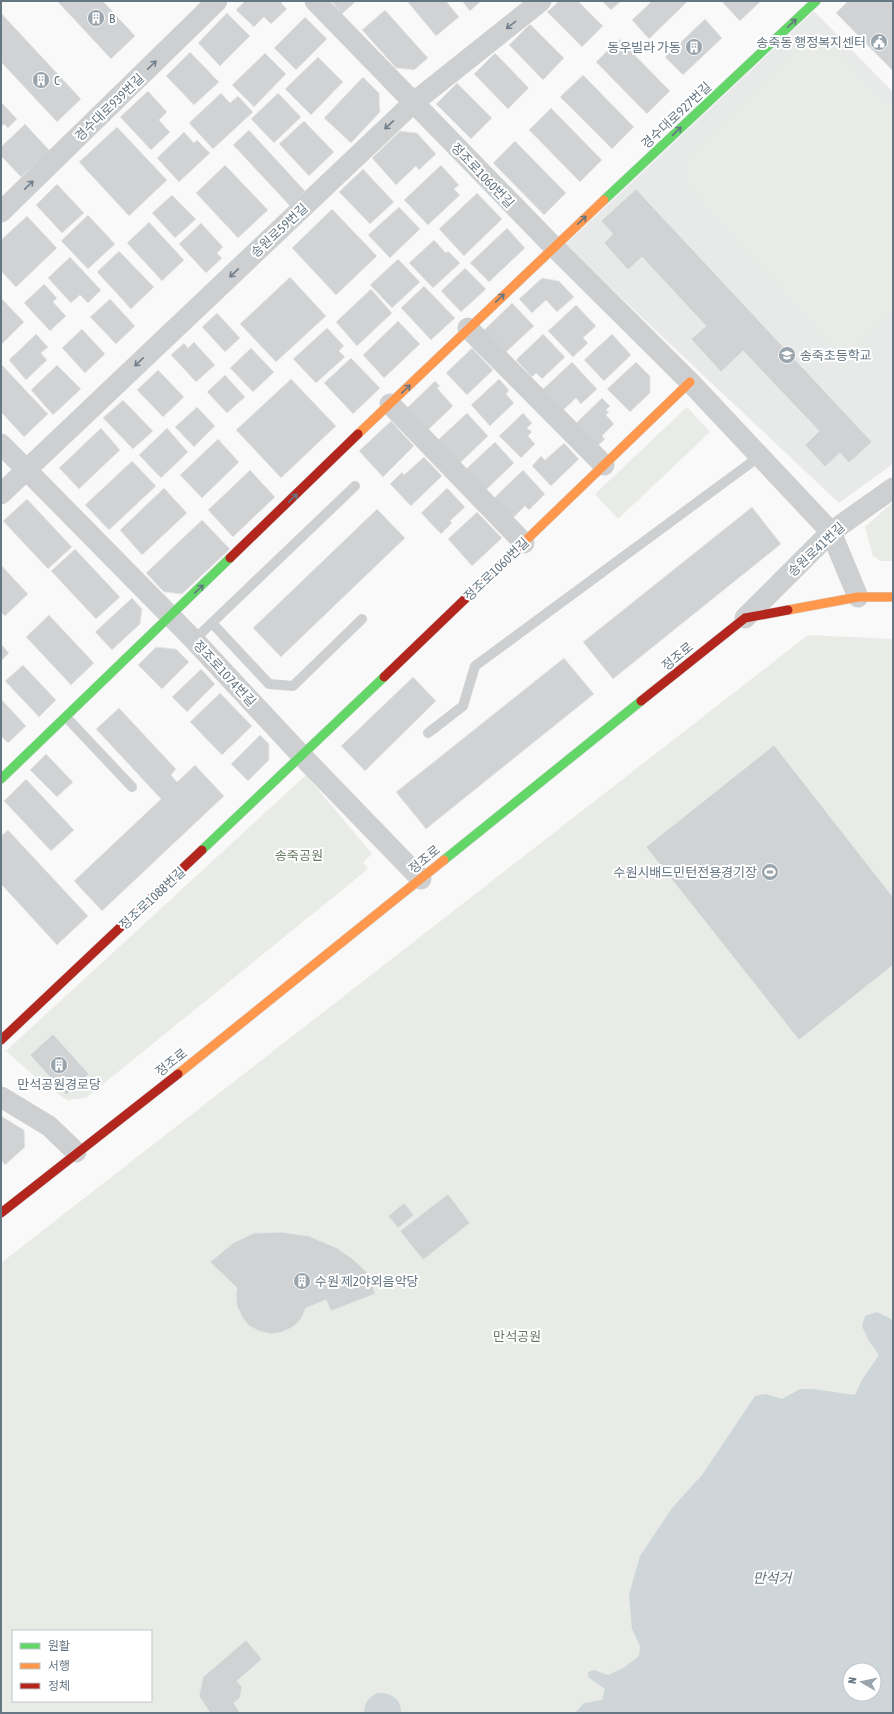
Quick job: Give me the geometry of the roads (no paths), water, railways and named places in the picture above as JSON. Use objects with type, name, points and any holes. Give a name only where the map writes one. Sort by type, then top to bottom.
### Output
[{"type":"street","name":"경수대로939번길","points":[[1,212],[217,1]]},
{"type":"street","points":[[315,1],[413,103]]},
{"type":"street","name":"송원로59번길","points":[[1,494],[413,103],[542,1]]},
{"type":"street","name":"경수대로927번길","points":[[554,247],[816,1]]},
{"type":"street","name":"정조로1060번길","points":[[413,103],[554,247],[690,382],[830,532],[858,597]]},
{"type":"street","points":[[1,779],[468,328],[554,247]]},
{"type":"street","points":[[468,328],[604,465]]},
{"type":"street","name":"정조로1060번길","points":[[302,756],[690,382]]},
{"type":"street","points":[[390,404],[524,543]]},
{"type":"street","name":"정조로1074번길","points":[[1,444],[25,470],[171,616],[302,756],[421,879]]},
{"type":"street","name":"송원로41번길","points":[[745,618],[830,532],[893,488]]},
{"type":"street","name":"정조로","points":[[1,1213],[76,1152],[191,1064],[745,618],[858,597],[893,596]]},
{"type":"street","name":"정조로1088번길","points":[[1,1040],[302,756]]},
{"type":"street","points":[[1,1097],[49,1126],[76,1152]]},
{"type":"lane","points":[[428,733],[463,706],[475,666],[760,456]]},
{"type":"lane","points":[[194,640],[355,486]]},
{"type":"lane","points":[[212,623],[269,684],[293,686],[362,619]]},
{"type":"lane","points":[[66,717],[132,787]]},
{"type":"water","name":"만석거","points":[[877,1312],[893,1320],[893,1713],[575,1713],[584,1703],[602,1700],[605,1689],[588,1677],[588,1672],[594,1670],[608,1675],[623,1668],[639,1656],[640,1646],[632,1629],[629,1595],[640,1556],[672,1508],[702,1475],[755,1396],[766,1394],[782,1399],[800,1389],[813,1389],[855,1395],[862,1380],[879,1355],[869,1341],[862,1326],[865,1316]]},
{"type":"water","points":[[378,1693],[391,1695],[394,1697],[400,1704],[401,1713],[364,1713],[368,1700]]},
{"type":"place","name":"B","points":[[96,18]]},
{"type":"place","name":"송죽동 행정복지센터","points":[[879,42]]},
{"type":"place","name":"동우빌라 가동","points":[[694,47]]},
{"type":"place","name":"C","points":[[41,80]]},
{"type":"place","name":"송죽초등학교","points":[[787,355]]},
{"type":"place","name":"수원시배드민턴전용경기장","points":[[770,872]]},
{"type":"place","name":"만석공원경로당","points":[[59,1065]]},
{"type":"place","name":"수원 제2야외음악당","points":[[302,1281]]},
{"type":"park label","name":"송죽공원","points":[[299,855]]},
{"type":"park label","name":"만석공원","points":[[517,1336]]}]
